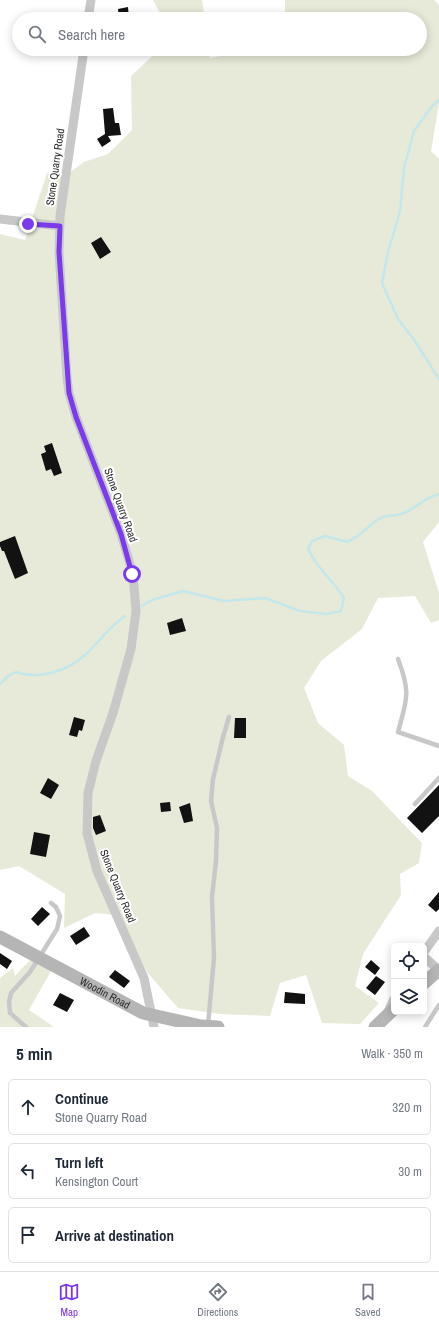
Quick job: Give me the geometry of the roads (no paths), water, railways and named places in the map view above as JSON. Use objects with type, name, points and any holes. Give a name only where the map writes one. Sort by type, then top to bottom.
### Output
[{"type":"street","points":[[89,12],[91,0]]},
{"type":"street","name":"Stone Quarry Road","points":[[83,56],[68,151],[60,226],[59,252],[69,393],[76,417],[121,534],[132,574],[136,611],[131,649],[113,713],[96,760],[88,794],[87,833],[98,871],[144,978],[149,996],[153,1022]]},
{"type":"street","points":[[0,219],[60,226]]},
{"type":"street","points":[[427,948],[439,931]]},
{"type":"street","name":"Woodin Road","points":[[0,937],[153,1022],[213,1027]]},
{"type":"street","points":[[427,960],[439,970],[427,980]]},
{"type":"street","points":[[375,1027],[390,1012]]},
{"type":"lane","points":[[398,659],[404,675],[407,703],[398,732],[439,746]]},
{"type":"lane","points":[[213,1027],[214,958],[212,897],[216,861],[217,828],[211,802],[213,779],[229,718]]},
{"type":"lane","points":[[415,804],[439,778]]},
{"type":"lane","points":[[26,1027],[10,1013],[11,993],[30,972],[38,957],[57,929],[60,916],[56,907],[51,903]]},
{"type":"lane","points":[[425,1027],[439,1005]]},
{"type":"waterway","points":[[439,100],[432,106],[414,131],[404,168],[400,212],[388,252],[382,283],[398,319],[415,341],[439,379]]},
{"type":"waterway","points":[[142,606],[152,600],[183,591],[224,601],[265,598],[300,611],[327,614],[341,611],[344,598],[321,569],[308,549],[312,541],[325,536],[347,542],[359,535],[380,518],[406,512],[439,494]]},
{"type":"waterway","points":[[0,684],[8,676],[16,672],[34,675],[61,670],[70,666],[85,655],[119,620],[125,616]]}]
